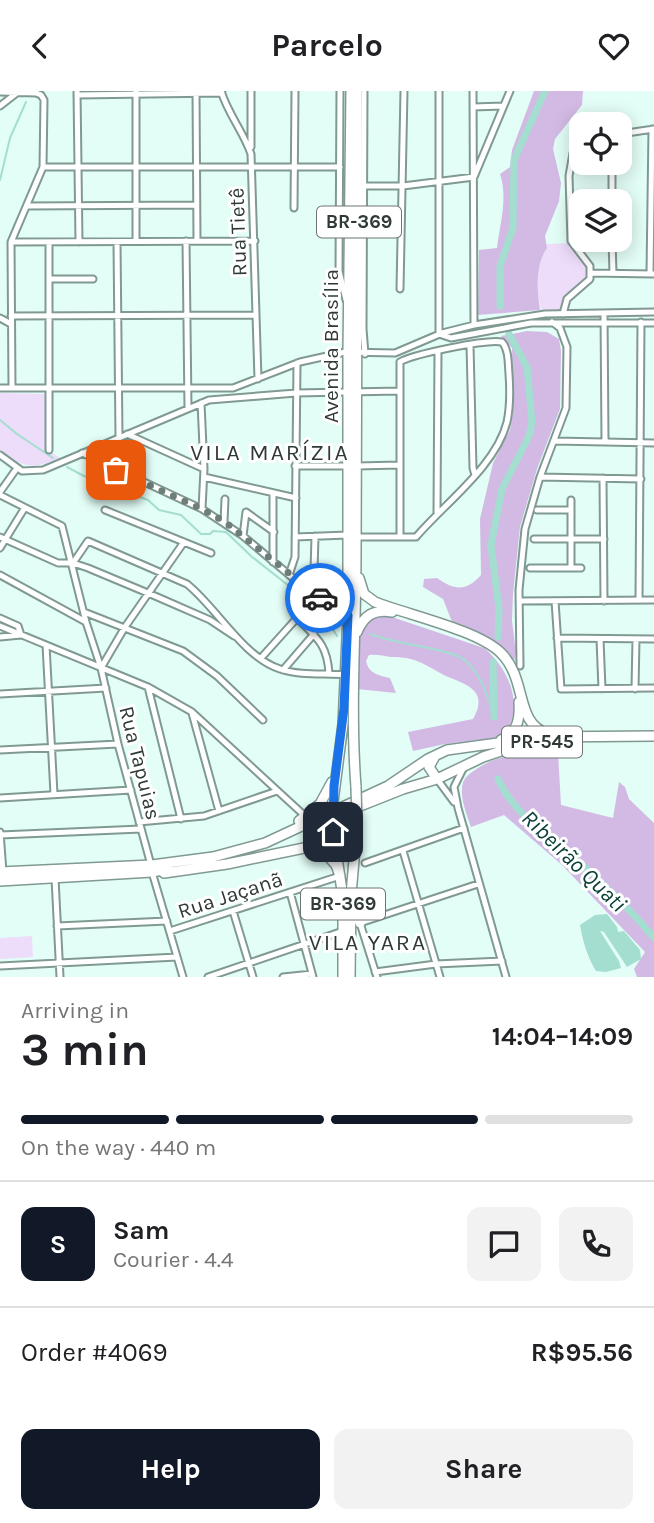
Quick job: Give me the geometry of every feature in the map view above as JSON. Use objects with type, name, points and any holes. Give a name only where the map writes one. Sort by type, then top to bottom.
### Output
[{"type":"highway","name":"Avenida Brasília","points":[[351,91],[349,307],[357,353]]},
{"type":"highway","name":"Avenida Brasília","points":[[343,977],[340,876],[333,832],[332,802],[343,724],[352,536],[351,391],[358,342],[357,91]]},
{"type":"highway","points":[[358,156],[365,174]]},
{"type":"highway","points":[[358,342],[363,329]]},
{"type":"highway","name":"Avenida Brasília","points":[[350,977],[351,894],[357,826],[352,718],[356,557],[352,536]]},
{"type":"highway","points":[[356,557],[361,587],[369,598],[390,608],[479,638],[496,648],[517,676],[529,720],[539,730],[557,736]]},
{"type":"highway","points":[[354,639],[360,624],[369,614],[381,610],[478,641],[494,652],[509,669],[515,682],[519,717],[512,733],[486,744]]},
{"type":"highway","name":"PR-545","points":[[439,753],[486,744],[557,736],[654,738]]},
{"type":"highway","name":"PR-545","points":[[437,779],[502,750],[533,743],[654,738]]},
{"type":"highway","points":[[1,875],[55,879],[215,861],[266,847],[391,793],[437,779],[430,772],[429,765],[439,753]]},
{"type":"highway","points":[[1,875],[151,868],[213,857],[265,843],[388,786],[439,753]]},
{"type":"highway","points":[[151,868],[158,862],[252,844],[270,837],[306,817],[320,804],[336,770]]},
{"type":"highway","points":[[151,868],[163,873],[227,864],[309,847],[332,859],[340,876]]},
{"type":"highway","points":[[351,894],[359,923]]},
{"type":"street","points":[[248,132],[251,91]]},
{"type":"street","points":[[294,208],[295,91]]},
{"type":"street","points":[[340,91],[339,271],[349,307]]},
{"type":"street","points":[[357,353],[363,329],[364,91]]},
{"type":"street","points":[[400,289],[404,91]]},
{"type":"street","points":[[439,91],[439,334]]},
{"type":"street","points":[[473,91],[474,325]]},
{"type":"street","points":[[474,177],[508,91]]},
{"type":"street","points":[[0,92],[38,93],[43,97],[43,167],[11,242],[12,389]]},
{"type":"street","points":[[1,102],[18,92]]},
{"type":"street","points":[[197,92],[197,240]]},
{"type":"street","points":[[79,242],[76,93],[221,92]]},
{"type":"street","name":"Rua Tietê","points":[[221,92],[232,118],[248,132],[251,154],[256,241],[258,379]]},
{"type":"street","points":[[136,93],[136,241]]},
{"type":"street","points":[[473,107],[503,106]]},
{"type":"street","points":[[590,273],[652,274],[653,129],[632,132]]},
{"type":"street","points":[[43,167],[340,167]]},
{"type":"street","points":[[563,313],[567,299],[590,279],[590,266],[570,241],[569,175]]},
{"type":"street","points":[[365,186],[403,186],[474,177]]},
{"type":"street","points":[[27,206],[196,205]]},
{"type":"street","points":[[186,241],[188,408]]},
{"type":"street","points":[[11,242],[256,241]]},
{"type":"street","points":[[49,242],[49,450]]},
{"type":"street","points":[[117,242],[119,437]]},
{"type":"street","points":[[612,252],[612,274]]},
{"type":"street","points":[[49,279],[93,279]]},
{"type":"street","points":[[0,388],[233,388],[297,363],[357,353],[395,353],[439,334],[474,325],[494,325],[563,313],[654,312]]},
{"type":"street","points":[[604,313],[605,441]]},
{"type":"street","points":[[0,318],[11,320],[49,316],[256,315]]},
{"type":"street","points":[[519,321],[654,323]]},
{"type":"street","points":[[520,666],[519,601],[525,529],[540,477],[566,408],[567,347],[560,328],[552,322]]},
{"type":"street","points":[[639,600],[641,323]]},
{"type":"street","points":[[450,349],[468,336],[494,325]]},
{"type":"street","points":[[439,334],[451,338],[468,336]]},
{"type":"street","points":[[295,537],[416,537],[475,475],[499,444],[508,421],[509,379],[506,347],[502,342],[417,354],[400,362]]},
{"type":"street","points":[[470,345],[475,475]]},
{"type":"street","points":[[437,513],[438,351]]},
{"type":"street","points":[[395,353],[400,362],[400,537]]},
{"type":"street","points":[[289,575],[294,562],[295,537],[297,363]]},
{"type":"street","points":[[233,388],[236,397]]},
{"type":"street","points":[[208,389],[209,400]]},
{"type":"street","points":[[0,456],[22,471],[38,471],[209,400],[296,393],[400,391]]},
{"type":"street","points":[[201,403],[204,469],[202,509]]},
{"type":"street","points":[[136,430],[145,442]]},
{"type":"street","points":[[127,434],[204,469]]},
{"type":"street","points":[[555,441],[654,443]]},
{"type":"street","points":[[91,449],[97,461]]},
{"type":"street","points":[[82,453],[225,522],[306,589],[348,615]]},
{"type":"street","points":[[295,466],[399,465]]},
{"type":"street","points":[[0,494],[18,468]]},
{"type":"street","points":[[204,477],[296,498]]},
{"type":"street","points":[[540,477],[641,479]]},
{"type":"street","points":[[603,478],[604,601]]},
{"type":"street","points":[[273,493],[273,562]]},
{"type":"street","name":"Rua Tapuias","points":[[0,494],[24,509],[62,526],[86,622],[102,663],[118,744],[183,977]]},
{"type":"street","points":[[225,499],[225,522]]},
{"type":"street","points":[[571,501],[571,568]]},
{"type":"street","points":[[0,548],[3,539],[24,509]]},
{"type":"street","points":[[106,510],[211,553]]},
{"type":"street","points":[[537,510],[571,510]]},
{"type":"street","points":[[243,536],[246,512],[274,532]]},
{"type":"street","points":[[306,589],[314,571],[315,536]]},
{"type":"street","points":[[3,539],[58,563],[73,563],[209,620],[261,658],[283,670],[346,675]]},
{"type":"street","points":[[534,539],[604,539]]},
{"type":"street","points":[[73,563],[88,541],[163,572],[200,594],[241,641]]},
{"type":"street","points":[[102,663],[184,542]]},
{"type":"street","points":[[530,568],[581,568]]},
{"type":"street","points":[[0,575],[86,622]]},
{"type":"street","points":[[519,601],[654,600]]},
{"type":"street","points":[[555,601],[561,689],[654,688]]},
{"type":"street","points":[[84,612],[198,660],[263,720]]},
{"type":"street","points":[[0,618],[18,627],[22,635]]},
{"type":"street","points":[[261,658],[297,618],[327,651],[330,673]]},
{"type":"street","points":[[0,626],[89,663],[102,663],[112,672],[161,693],[192,712],[306,817]]},
{"type":"street","points":[[0,637],[22,635]]},
{"type":"street","points":[[283,670],[314,635]]},
{"type":"street","points":[[557,638],[654,639]]},
{"type":"street","points":[[600,639],[602,689]]},
{"type":"street","points":[[635,689],[636,639]]},
{"type":"street","points":[[46,645],[54,795]]},
{"type":"street","points":[[0,694],[105,686],[106,676],[112,672]]},
{"type":"street","points":[[148,687],[181,819]]},
{"type":"street","points":[[152,704],[161,693]]},
{"type":"street","points":[[192,712],[219,811]]},
{"type":"street","points":[[0,750],[118,744]]},
{"type":"street","points":[[467,765],[455,783],[458,808],[506,977]]},
{"type":"street","points":[[437,779],[458,808]]},
{"type":"street","points":[[0,797],[131,790]]},
{"type":"street","points":[[1,875],[0,834],[140,826],[219,811],[277,791]]},
{"type":"street","points":[[365,863],[464,828]]},
{"type":"street","points":[[402,851],[440,977]]},
{"type":"street","name":"Rua Jaçanã","points":[[170,931],[340,876]]},
{"type":"street","points":[[55,879],[60,977]]},
{"type":"street","points":[[478,884],[359,923],[376,974],[436,964],[502,961]]},
{"type":"street","points":[[283,977],[312,975],[290,892]]},
{"type":"street","points":[[233,911],[253,977]]},
{"type":"street","points":[[57,926],[167,922]]},
{"type":"street","points":[[208,977],[343,931]]},
{"type":"street","points":[[0,966],[177,957]]},
{"type":"shaded area","points":[[534,91],[583,91],[582,105],[576,112],[569,112],[569,121],[555,139],[553,149],[561,183],[559,201],[545,236],[547,248],[540,262],[540,310],[478,315],[479,250],[497,248],[503,201],[500,174],[510,167],[512,150]]},
{"type":"shaded area","points":[[569,243],[569,252],[577,252],[589,269],[586,282],[564,295],[560,310],[542,311],[539,301],[539,265],[547,244]]},
{"type":"shaded area","points":[[527,331],[547,332],[559,339],[560,409],[537,469],[520,527],[513,594],[512,621],[516,652],[514,662],[492,642],[454,627],[443,599],[423,587],[424,579],[437,578],[454,587],[465,587],[481,575],[480,519],[493,463],[510,430],[513,413],[512,348],[501,336]]},
{"type":"shaded area","points":[[0,393],[45,394],[47,449],[60,458],[28,465],[15,461],[0,450]]},
{"type":"shaded area","points":[[386,615],[484,648],[493,656],[507,678],[514,702],[513,715],[502,737],[413,751],[408,732],[473,719],[478,700],[476,693],[465,684],[418,661],[377,655],[369,655],[366,661],[369,669],[390,678],[396,693],[357,689],[356,655],[361,633],[374,619]]},
{"type":"shaded area","points":[[558,753],[561,805],[613,818],[619,782],[625,787],[629,799],[654,823],[654,977],[637,977],[634,969],[645,952],[562,865],[504,815],[471,827],[462,794],[463,782],[469,774],[507,756]]},
{"type":"shaded area","points":[[607,914],[618,932],[624,931],[640,950],[641,959],[627,967],[604,932],[600,931],[621,968],[606,972],[596,971],[586,949],[580,925],[595,915]]},
{"type":"shaded area","points":[[32,936],[33,957],[0,959],[0,938]]},
{"type":"waterway","name":"Ribeirão Quati","points":[[500,306],[500,266],[513,228],[514,160],[545,91]]},
{"type":"waterway","points":[[0,180],[10,138],[26,102]]},
{"type":"waterway","name":"Ribeirão Quati","points":[[498,637],[499,609],[491,545],[502,489],[529,436],[532,422],[527,367],[509,334]]},
{"type":"waterway","points":[[0,420],[53,458]]},
{"type":"waterway","points":[[67,467],[148,500],[159,510],[181,515],[201,534],[226,532],[251,556],[322,612],[337,636]]},
{"type":"waterway","points":[[371,634],[463,659],[481,681],[494,717]]},
{"type":"waterway","name":"Ribeirão Quati","points":[[493,662],[494,717]]},
{"type":"waterway","name":"Ribeirão Quati","points":[[498,779],[513,804],[597,879],[654,938]]},
{"type":"way so far","points":[[116,470],[174,495],[225,522],[320,598]]},
{"type":"district","name":"VILA MARÍZIA","points":[[270,452]]},
{"type":"district","name":"VILA YARA","points":[[368,942]]},
{"type":"route","points":[[320,598],[348,615],[343,724],[332,802],[333,832]]}]
